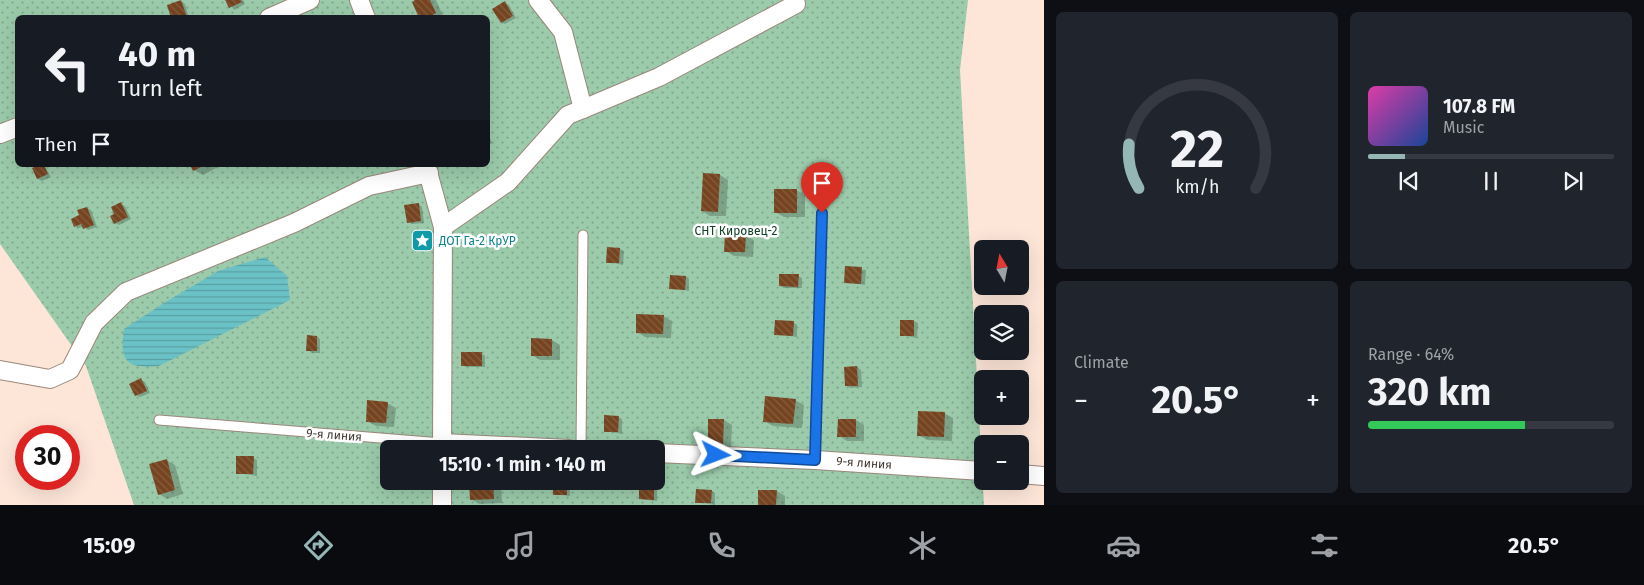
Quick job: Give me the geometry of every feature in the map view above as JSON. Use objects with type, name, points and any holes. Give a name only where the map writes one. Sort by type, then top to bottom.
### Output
[{"type":"street","points":[[276,15],[310,0]]},
{"type":"street","points":[[359,0],[365,15]]},
{"type":"street","points":[[538,0],[563,32],[583,109]]},
{"type":"street","points":[[443,228],[508,182],[568,115],[659,77],[799,1]]},
{"type":"street","points":[[0,134],[15,128]]},
{"type":"street","points":[[0,370],[50,379],[70,370],[94,323],[126,292],[294,223],[369,186],[427,169],[443,228],[442,440]]},
{"type":"street","name":"9-я линия","points":[[665,453],[815,460],[974,471]]},
{"type":"street","points":[[1029,475],[1044,476]]},
{"type":"street","points":[[442,490],[442,505]]},
{"type":"lane","points":[[815,460],[822,213]]},
{"type":"lane","points":[[581,440],[583,235]]},
{"type":"lane","name":"9-я линия","points":[[159,420],[380,440]]},
{"type":"green space","name":"СНТ Кировец-2","points":[[0,0],[968,0],[960,70],[974,324],[974,360],[976,360],[977,370],[974,370],[974,425],[980,425],[980,435],[974,435],[974,490],[983,490],[984,505],[134,505],[86,366],[0,244]]},
{"type":"water","points":[[265,257],[287,276],[290,300],[159,366],[139,366],[128,361],[124,356],[124,329],[218,271]]},
{"type":"building","points":[[181,0],[186,15],[170,15],[167,5]]},
{"type":"building","points":[[225,0],[241,0],[242,2],[229,8]]},
{"type":"building","points":[[415,0],[430,0],[436,13],[432,15],[418,15],[412,2]]},
{"type":"building","points":[[505,1],[513,16],[501,23],[492,9]]},
{"type":"building","points":[[45,167],[48,174],[37,179],[32,168]]},
{"type":"building","points":[[191,167],[201,167],[193,171]]},
{"type":"building","points":[[703,173],[720,174],[718,212],[701,211]]},
{"type":"building","points":[[774,189],[797,189],[797,213],[774,213]]},
{"type":"building","points":[[121,202],[128,217],[114,224],[110,216],[114,214],[111,207]]},
{"type":"building","points":[[419,203],[421,221],[407,223],[404,205]]},
{"type":"building","points":[[87,207],[94,225],[83,229],[81,224],[74,227],[71,219],[79,215],[77,210]]},
{"type":"building","points":[[725,234],[746,234],[745,252],[724,252]]},
{"type":"building","points":[[607,247],[620,248],[619,263],[606,263]]},
{"type":"building","points":[[845,266],[862,267],[861,284],[844,283]]},
{"type":"building","points":[[779,274],[799,274],[798,287],[779,286]]},
{"type":"building","points":[[670,275],[686,276],[685,290],[669,289]]},
{"type":"building","points":[[636,314],[664,315],[663,334],[636,333]]},
{"type":"building","points":[[775,320],[794,321],[793,336],[774,335]]},
{"type":"building","points":[[900,320],[914,320],[914,336],[900,336]]},
{"type":"building","points":[[307,335],[317,336],[317,351],[306,351]]},
{"type":"building","points":[[531,338],[552,339],[552,356],[531,356]]},
{"type":"building","points":[[461,352],[482,352],[482,366],[461,366]]},
{"type":"building","points":[[857,366],[858,386],[845,386],[844,367]]},
{"type":"building","points":[[141,378],[147,391],[135,396],[129,384]]},
{"type":"building","points":[[765,396],[796,399],[793,424],[763,422]]},
{"type":"building","points":[[367,400],[388,402],[386,423],[366,422]]},
{"type":"building","points":[[918,411],[945,412],[944,437],[917,436]]},
{"type":"building","points":[[604,415],[619,416],[618,432],[604,432]]},
{"type":"building","points":[[708,419],[724,419],[723,444],[708,444]]},
{"type":"building","points":[[838,419],[856,419],[856,437],[837,437]]},
{"type":"building","points":[[236,456],[254,456],[253,474],[236,474]]},
{"type":"building","points":[[167,459],[175,490],[158,495],[149,464]]},
{"type":"building","points":[[696,489],[712,490],[711,503],[695,503]]},
{"type":"building","points":[[469,490],[494,490],[494,499],[470,500]]},
{"type":"building","points":[[553,490],[567,490],[567,495],[553,495]]},
{"type":"building","points":[[639,490],[654,490],[654,500],[639,499]]},
{"type":"building","points":[[758,490],[777,490],[776,505],[758,505]]},
{"type":"place","name":"ДОТ Га-2 КрУР","points":[[423,241]]},
{"type":"route","points":[[716,455],[815,460],[822,213]]}]
